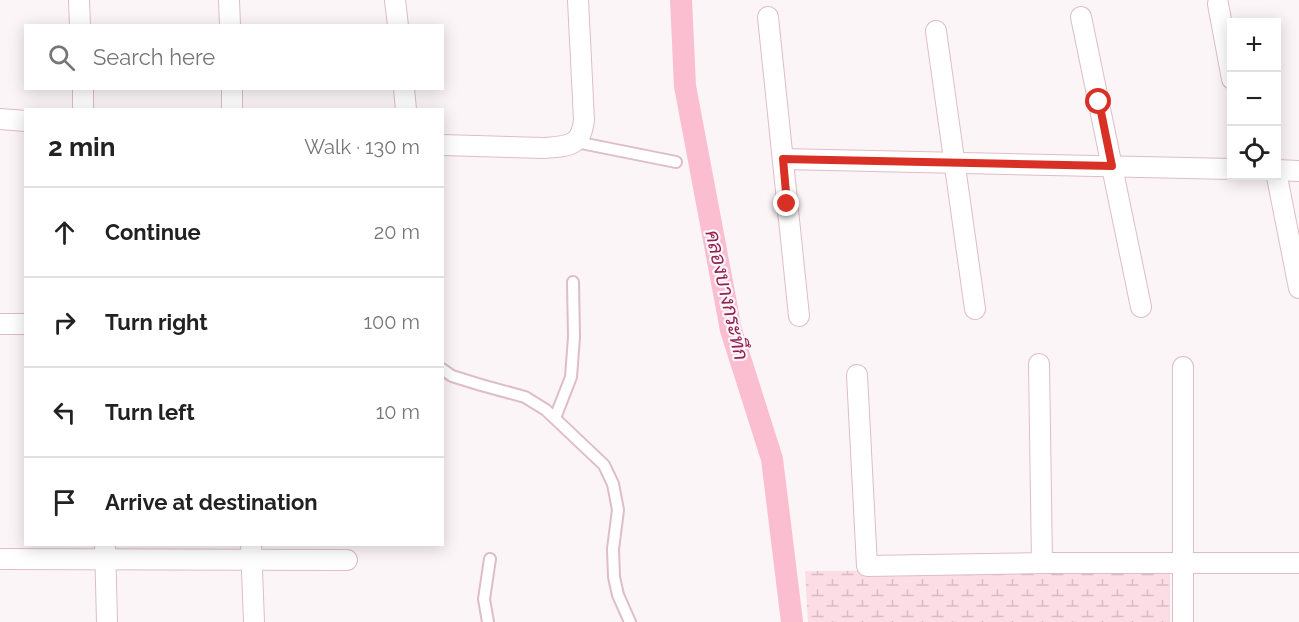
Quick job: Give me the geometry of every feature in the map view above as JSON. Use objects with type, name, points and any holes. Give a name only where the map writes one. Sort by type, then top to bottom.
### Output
[{"type":"street","points":[[79,0],[80,24]]},
{"type":"street","points":[[229,0],[230,24]]},
{"type":"street","points":[[395,0],[398,24]]},
{"type":"street","points":[[444,145],[543,148],[560,147],[576,142],[582,134],[584,120],[578,0]]},
{"type":"street","points":[[1218,4],[1231,72]]},
{"type":"street","points":[[768,16],[799,316]]},
{"type":"street","points":[[1081,17],[1141,307]]},
{"type":"street","points":[[936,31],[975,309]]},
{"type":"street","points":[[83,90],[83,108]]},
{"type":"street","points":[[232,90],[232,108]]},
{"type":"street","points":[[404,90],[406,108]]},
{"type":"street","points":[[0,119],[24,121]]},
{"type":"street","points":[[783,159],[1227,169]]},
{"type":"street","points":[[1281,171],[1299,171]]},
{"type":"street","points":[[1278,180],[1299,288]]},
{"type":"street","points":[[0,324],[24,324]]},
{"type":"street","points":[[1039,364],[1042,563]]},
{"type":"street","points":[[1183,367],[1183,622]]},
{"type":"street","points":[[857,375],[867,566],[1299,563]]},
{"type":"street","points":[[106,552],[107,622]]},
{"type":"street","points":[[0,559],[106,552],[251,552],[347,560]]},
{"type":"street","points":[[251,552],[254,622]]},
{"type":"lane","points":[[576,142],[676,162]]},
{"type":"lane","points":[[555,418],[571,377],[574,337],[573,282]]},
{"type":"lane","points":[[444,370],[452,376],[481,386],[525,397],[546,410],[604,465],[613,484],[618,510],[613,549],[614,577],[618,595],[630,622]]},
{"type":"lane","points":[[488,622],[484,599],[490,559]]},
{"type":"green space","points":[[1170,570],[1170,622],[808,622],[805,571]]},
{"type":"waterway","name":"คลองบางกระทึก","points":[[681,0],[685,86],[731,330],[772,459],[792,622]]},
{"type":"route","points":[[787,204],[783,159],[1112,166],[1099,102]]}]
